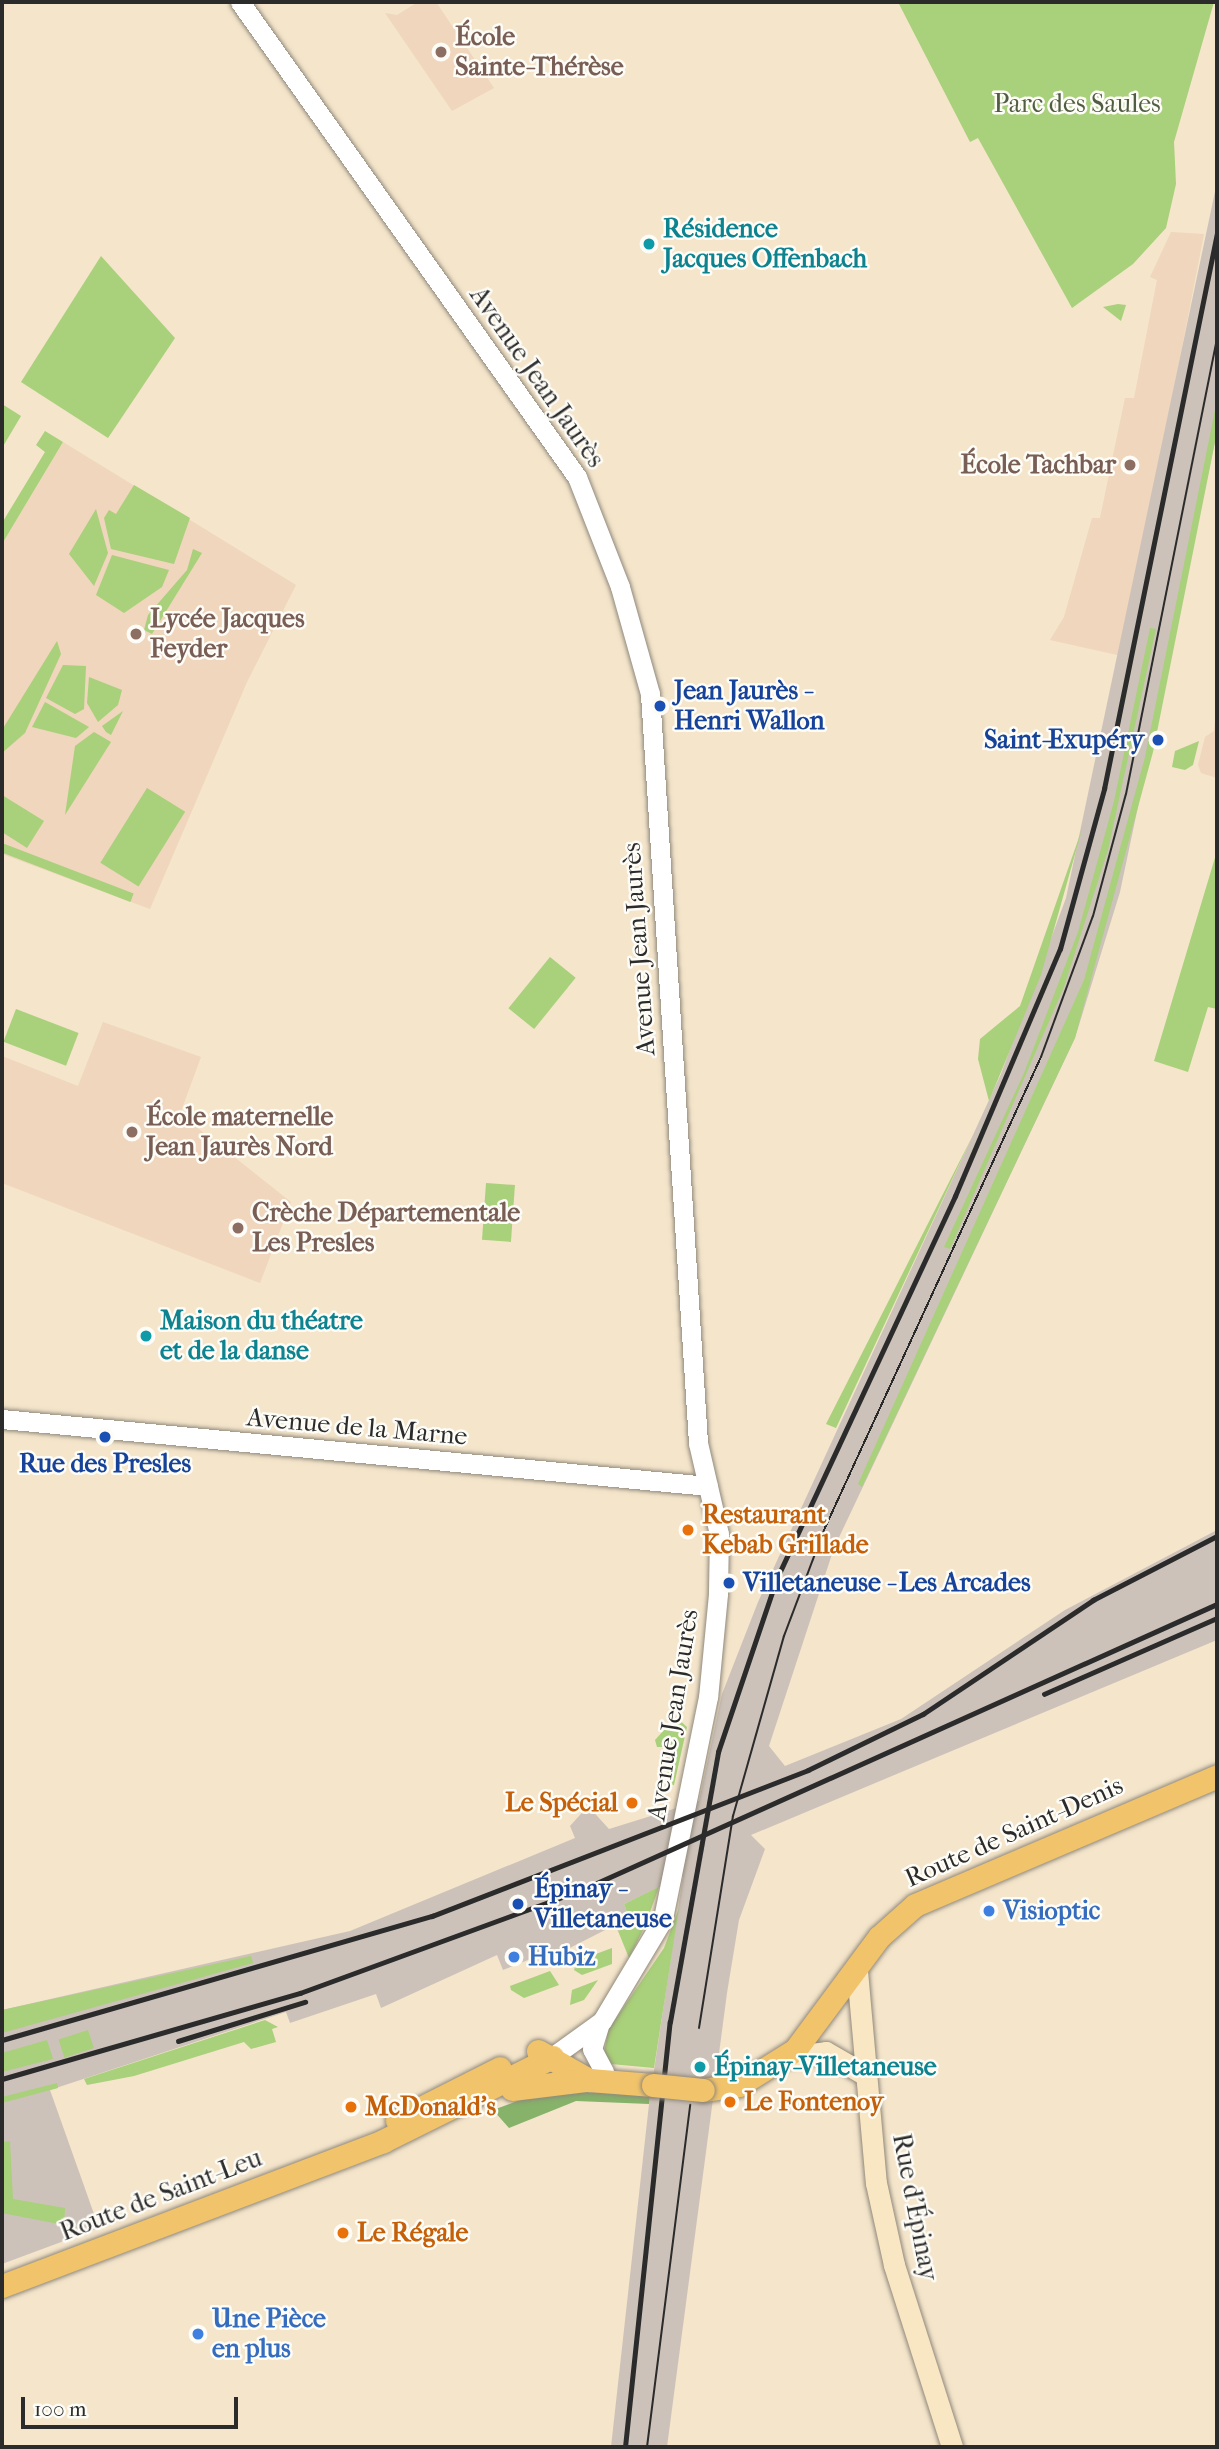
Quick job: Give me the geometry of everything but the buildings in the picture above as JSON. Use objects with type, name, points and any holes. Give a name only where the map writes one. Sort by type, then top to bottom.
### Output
[{"type":"main road","name":"Route de Saint-Denis","points":[[857,1970],[879,1937],[915,1905],[1217,1776]]},
{"type":"main road","points":[[468,2100],[542,2081],[606,2078],[703,2090],[739,2085],[786,2057],[857,1970]]},
{"type":"main road","name":"Rue d'Épinay","points":[[857,1970],[864,2074],[876,2183],[894,2265],[953,2447]]},
{"type":"main road","points":[[552,2051],[606,2078]]},
{"type":"main road","name":"Route de Saint-Leu","points":[[2,2286],[340,2154],[468,2100],[552,2051]]},
{"type":"main road","name":"Route de Saint-Leu","points":[[340,2154],[430,2100],[552,2051]]},
{"type":"main road","points":[[786,2057],[826,2052],[864,2074]]},
{"type":"street","name":"Avenue Jean Jaurès","points":[[240,2],[568,461],[620,587],[651,706],[698,1443],[719,1555],[708,1697],[668,1903],[622,1993],[602,2021],[552,2051]]},
{"type":"street","name":"Avenue de la Marne","points":[[2,1419],[708,1486]]},
{"type":"street","name":"Avenue Jean Jaurès","points":[[552,2051],[622,1993]]},
{"type":"street","points":[[602,2021],[592,2046],[606,2078]]},
{"type":"shaded area","name":"École Sainte-Thérèse","points":[[418,2],[436,2],[494,88],[452,111],[385,13],[397,15]]},
{"type":"shaded area","points":[[1217,182],[1217,432],[1120,892],[1075,1038],[834,1548],[769,1746],[785,1766],[901,1719],[1065,1610],[1217,1530],[1217,1640],[751,1835],[765,1849],[739,1920],[727,1993],[667,2447],[611,2447],[649,2104],[683,1876],[624,1904],[632,1926],[618,1931],[615,1925],[546,1960],[543,1954],[503,1970],[497,1955],[381,2008],[376,1994],[290,2023],[286,2012],[50,2090],[99,2228],[2,2264],[2,2010],[350,1931],[575,1838],[570,1826],[588,1806],[609,1829],[699,1801],[722,1694],[758,1602],[1001,1074],[1066,898]]},
{"type":"shaded area","points":[[1171,232],[1204,234],[1122,656],[1050,640],[1064,617],[1092,518],[1100,518],[1125,398],[1134,398],[1157,280],[1150,277]]},
{"type":"shaded area","name":"Lycée Jacques Feyder","points":[[63,442],[296,585],[247,682],[150,909],[2,854],[2,544]]},
{"type":"shaded area","points":[[1217,699],[1217,778],[1201,773],[1198,765],[1205,737],[1214,731]]},
{"type":"shaded area","name":"École maternelle Jean Jaurès Nord","points":[[103,1022],[201,1057],[180,1114],[291,1202],[260,1283],[2,1183],[2,1056],[78,1086]]},
{"type":"green space","name":"Parc des Saules","points":[[898,2],[1214,2],[1174,142],[1176,184],[1166,228],[1133,264],[1072,308],[978,138],[970,142]]},
{"type":"green space","points":[[101,256],[175,338],[108,438],[21,382]]},
{"type":"green space","points":[[1118,304],[1126,305],[1121,321],[1103,307]]},
{"type":"green space","points":[[1217,400],[1217,432],[1153,752],[1075,1038],[862,1487],[858,1484],[1084,980],[1145,757]]},
{"type":"green space","points":[[2,404],[21,416],[2,448]]},
{"type":"green space","points":[[45,431],[63,442],[2,544],[2,523],[45,452],[36,445]]},
{"type":"green space","points":[[134,485],[190,518],[174,564],[111,549],[104,518],[109,510],[116,514]]},
{"type":"green space","points":[[96,509],[108,553],[94,586],[69,554]]},
{"type":"green space","points":[[193,549],[202,553],[152,634],[144,630],[148,615],[187,570]]},
{"type":"green space","points":[[112,555],[169,570],[162,587],[124,613],[96,595]]},
{"type":"green space","points":[[1150,628],[1156,629],[1108,850],[1064,987],[950,1249],[944,1247],[1024,1073],[1078,932],[1114,801]]},
{"type":"green space","points":[[57,641],[61,654],[25,733],[2,753],[2,730]]},
{"type":"green space","points":[[63,665],[86,666],[84,709],[75,714],[46,698]]},
{"type":"green space","points":[[89,677],[122,690],[118,705],[98,722],[87,703]]},
{"type":"green space","points":[[45,702],[89,727],[76,738],[32,727]]},
{"type":"green space","points":[[123,711],[111,735],[106,732],[102,726]]},
{"type":"green space","points":[[94,732],[111,742],[65,815],[75,746]]},
{"type":"green space","points":[[1199,741],[1193,765],[1185,770],[1172,767],[1175,751]]},
{"type":"green space","points":[[147,788],[185,812],[139,886],[100,863]]},
{"type":"green space","points":[[2,795],[44,821],[27,848],[2,832]]},
{"type":"green space","points":[[1083,826],[1041,975],[989,1101],[978,1059],[980,1039],[1020,1006]]},
{"type":"green space","points":[[2,843],[134,894],[130,902],[2,853]]},
{"type":"green space","points":[[1217,851],[1217,1009],[1208,1007],[1188,1072],[1154,1061]]},
{"type":"green space","points":[[550,957],[576,978],[534,1029],[508,1008]]},
{"type":"green space","points":[[16,1009],[79,1033],[66,1066],[3,1042]]},
{"type":"green space","points":[[972,1137],[836,1428],[826,1424]]},
{"type":"green space","points":[[486,1183],[515,1185],[511,1242],[482,1240]]},
{"type":"green space","points":[[676,1717],[687,1727],[674,1785],[668,1786],[666,1747],[657,1747],[655,1740]]},
{"type":"green space","points":[[659,1887],[645,1926],[629,1958],[618,1931],[632,1926],[624,1904]]},
{"type":"green space","points":[[679,1908],[654,2068],[611,2064],[604,2054],[608,2030],[664,1948]]},
{"type":"green space","points":[[612,1948],[612,1964],[582,1975],[574,1970],[577,1961]]},
{"type":"green space","points":[[251,1956],[253,1963],[2,2033],[2,2010]]},
{"type":"green space","points":[[550,1971],[559,1985],[524,1998],[511,1990],[510,1986]]},
{"type":"green space","points":[[598,1980],[584,2000],[570,2005],[572,1990]]},
{"type":"green space","points":[[265,2020],[278,2027],[272,2029],[276,2042],[251,2049],[244,2042],[134,2076],[87,2085],[84,2079]]},
{"type":"green space","points":[[88,2030],[94,2048],[64,2058],[59,2040]]},
{"type":"green space","points":[[47,2040],[53,2059],[2,2072],[2,2053]]},
{"type":"green space","points":[[57,2083],[58,2088],[2,2103],[2,2097]]},
{"type":"green space","points":[[553,2088],[650,2096],[649,2104],[576,2101],[509,2128],[493,2110]]},
{"type":"green space","points":[[10,2141],[13,2199],[65,2208],[64,2225],[2,2213],[2,2142]]},
{"type":"tram line","points":[[699,2028],[733,1816],[784,1636],[824,1530],[1041,1057],[1093,916],[1126,794],[1217,337]]},
{"type":"tram line","points":[[647,2447],[690,2105]]},
{"type":"railway","points":[[625,2447],[670,2022],[718,1752],[777,1578],[955,1196],[1060,949],[1104,789],[1217,233]]},
{"type":"railway","points":[[2,2040],[432,1916],[808,1770],[923,1714],[1093,1600],[1217,1536]]},
{"type":"railway","points":[[2,2079],[300,1993],[579,1891],[1217,1604]]},
{"type":"railway","points":[[1044,1694],[1217,1618]]},
{"type":"railway","points":[[178,2041],[305,2002]]},
{"type":"place","name":"École Sainte-Thérèse","points":[[441,52]]},
{"type":"place","name":"Résidence Jacques Offenbach","points":[[649,244]]},
{"type":"place","name":"École Tachbar","points":[[1130,465]]},
{"type":"place","name":"Lycée Jacques Feyder","points":[[136,634]]},
{"type":"place","name":"Jean Jaurès - Henri Wallon","points":[[660,706]]},
{"type":"place","name":"Saint-Exupéry","points":[[1158,740]]},
{"type":"place","name":"École maternelle Jean Jaurès Nord","points":[[132,1132]]},
{"type":"place","name":"Crèche Départementale Les Presles","points":[[238,1228]]},
{"type":"place","name":"Maison du théatre et de la danse","points":[[146,1336]]},
{"type":"place","name":"Rue des Presles","points":[[105,1437]]},
{"type":"place","name":"Restaurant Kebab Grillade","points":[[688,1530]]},
{"type":"place","name":"Villetaneuse - Les Arcades","points":[[729,1583]]},
{"type":"place","name":"Le Spécial","points":[[632,1803]]},
{"type":"place","name":"Épinay - Villetaneuse","points":[[518,1904]]},
{"type":"place","name":"Visioptic","points":[[989,1911]]},
{"type":"place","name":"Hubiz","points":[[514,1957]]},
{"type":"place","name":"Épinay-Villetaneuse","points":[[700,2067]]},
{"type":"place","name":"Le Fontenoy","points":[[730,2102]]},
{"type":"place","name":"McDonald's","points":[[351,2107]]},
{"type":"place","name":"Le Régale","points":[[343,2233]]},
{"type":"place","name":"Une Pièce en plus","points":[[198,2334]]}]
